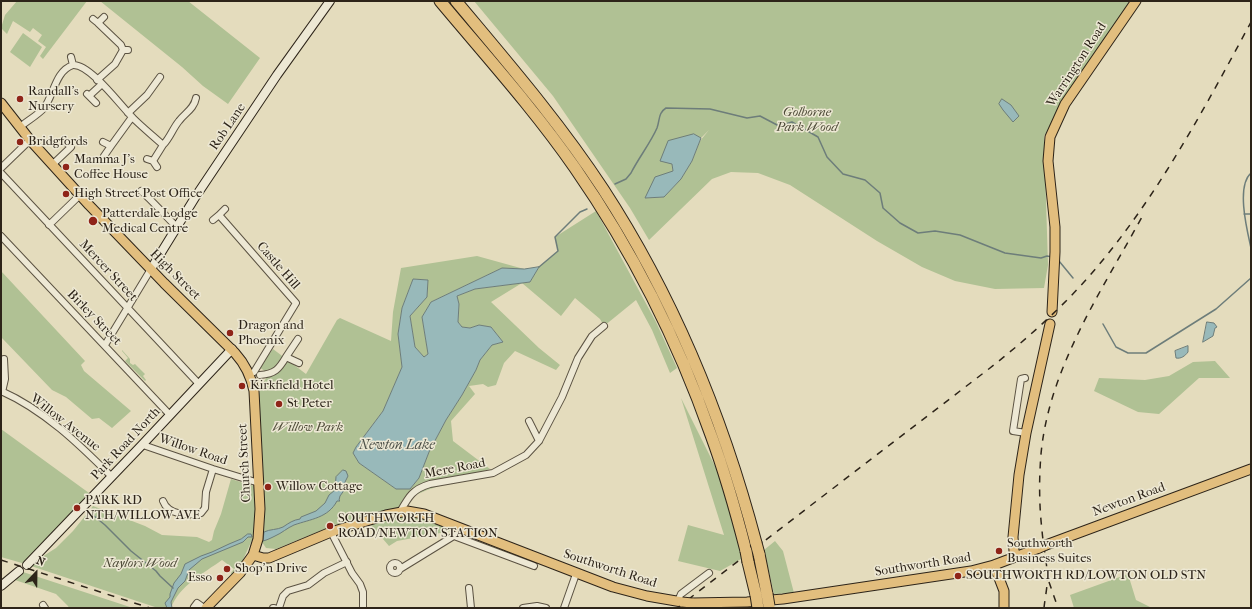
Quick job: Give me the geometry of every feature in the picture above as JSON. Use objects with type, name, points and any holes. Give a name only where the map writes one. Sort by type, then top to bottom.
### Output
[{"type":"highway","points":[[440,1],[555,140],[625,248],[656,305],[696,394],[712,435],[725,475],[747,556],[758,608]]},
{"type":"highway","points":[[456,1],[542,105],[563,133],[603,190],[645,260],[670,309],[705,387],[736,474],[757,549],[770,607]]},
{"type":"main road","name":"Warrington Road","points":[[1052,312],[1055,227],[1048,161],[1048,147],[1053,129],[1065,104],[1136,1]]},
{"type":"main road","name":"High Street","points":[[1,103],[52,165],[151,269],[232,349],[251,373]]},
{"type":"main road","points":[[1019,555],[1013,537],[1019,475],[1026,434],[1050,324]]},
{"type":"main road","name":"Church Street","points":[[251,373],[254,391],[260,529],[254,552]]},
{"type":"main road","name":"Newton Road","points":[[1019,555],[1251,470]]},
{"type":"main road","name":"Southworth Road","points":[[254,552],[266,558],[272,557],[331,532],[386,514],[412,512],[424,514],[576,574],[647,596],[692,603],[747,602],[783,599],[971,571],[998,564],[1019,555]]},
{"type":"main road","points":[[205,608],[236,578],[254,552]]},
{"type":"main road","points":[[998,564],[1004,591],[1004,608]]},
{"type":"street","name":"Rob Lane","points":[[151,269],[196,196],[280,70],[330,1]]},
{"type":"street","points":[[96,103],[88,95],[126,50],[95,21],[104,17]]},
{"type":"street","points":[[71,57],[73,65]]},
{"type":"street","points":[[20,127],[42,110],[48,101],[57,80],[67,67],[73,65],[82,67],[100,82],[130,115],[163,145]]},
{"type":"street","points":[[104,156],[130,115],[160,77]]},
{"type":"street","points":[[157,167],[150,160],[168,140],[179,121],[193,107],[196,98]]},
{"type":"street","points":[[1,168],[30,140]]},
{"type":"street","points":[[52,165],[73,145],[66,142]]},
{"type":"street","points":[[103,142],[111,146]]},
{"type":"street","name":"Mercer Street","points":[[1,173],[199,384]]},
{"type":"street","points":[[142,191],[153,200],[164,215],[177,227]]},
{"type":"street","points":[[49,225],[80,195]]},
{"type":"street","points":[[213,220],[225,209]]},
{"type":"street","name":"Castle Hill","points":[[219,215],[296,303],[251,373]]},
{"type":"street","name":"Birley Street","points":[[1,236],[170,415]]},
{"type":"street","points":[[104,345],[151,269]]},
{"type":"street","name":"Mere Road","points":[[400,512],[411,494],[421,487],[430,484],[493,473],[526,456],[539,441],[562,397],[578,358],[592,336],[604,326]]},
{"type":"street","points":[[251,373],[263,376],[279,369],[298,339]]},
{"type":"street","name":"Park Road North","points":[[27,565],[143,445],[232,349]]},
{"type":"street","points":[[286,357],[299,363]]},
{"type":"street","name":"Willow Avenue","points":[[4,359],[5,379],[1,391],[26,405],[48,420],[71,438],[112,477]]},
{"type":"street","points":[[1025,378],[1021,379],[1013,431],[1026,434]]},
{"type":"street","points":[[529,419],[539,441]]},
{"type":"street","name":"Willow Road","points":[[143,445],[259,483]]},
{"type":"street","points":[[160,508],[167,508],[182,514],[201,513],[205,508],[206,492],[213,469]]},
{"type":"street","points":[[163,501],[167,508]]},
{"type":"street","points":[[400,569],[464,530]]},
{"type":"street","points":[[331,532],[352,573],[360,584],[363,592],[363,608]]},
{"type":"street","points":[[454,536],[531,567]]},
{"type":"street","points":[[279,608],[288,591],[308,585],[324,573],[347,562]]},
{"type":"street","points":[[1,586],[19,571]]},
{"type":"street","points":[[680,602],[681,594],[709,573]]},
{"type":"street","points":[[564,608],[576,574]]},
{"type":"street","points":[[468,588],[471,608]]},
{"type":"street","points":[[197,603],[205,608]]},
{"type":"street","points":[[523,608],[537,606],[546,608]]},
{"type":"green space","points":[[17,1],[87,1],[43,59],[40,56],[46,47],[38,41],[42,35],[33,28],[30,32],[13,21],[7,34],[1,28],[5,15]]},
{"type":"green space","points":[[100,1],[188,1],[260,58],[228,104],[203,86],[182,67]]},
{"type":"green space","name":"Golborne Park Wood","points":[[474,1],[1131,1],[1044,136],[1048,265],[1044,288],[995,289],[955,281],[922,267],[877,241],[790,185],[758,173],[731,172],[712,179],[649,240],[630,208],[553,96]],"holes":[[[709,130],[700,141],[692,161],[681,179],[664,197],[645,198],[673,171],[672,164],[694,134],[701,138]]]},
{"type":"green space","points":[[23,33],[42,47],[30,67],[10,52]]},
{"type":"green space","points":[[596,211],[656,322],[677,368],[670,373],[652,330],[636,300],[604,326],[600,319],[575,298],[561,316],[522,283],[530,282],[539,267],[558,251],[555,237]]},
{"type":"green space","name":"Willow Park","points":[[477,256],[524,269],[502,268],[431,302],[422,317],[428,354],[424,357],[415,347],[410,316],[427,297],[428,280],[413,279],[402,308],[398,334],[402,367],[383,411],[353,453],[359,463],[396,489],[410,489],[419,478],[429,452],[476,370],[480,360],[492,345],[503,342],[491,327],[479,325],[470,328],[462,327],[458,322],[459,304],[457,296],[475,289],[522,283],[491,302],[539,348],[560,365],[556,370],[515,351],[504,363],[496,385],[488,387],[483,384],[469,386],[475,394],[451,421],[453,441],[490,469],[427,490],[409,498],[404,514],[412,514],[456,530],[397,541],[389,546],[365,518],[337,524],[276,549],[266,548],[262,542],[252,540],[242,562],[232,576],[231,573],[234,569],[222,560],[200,575],[186,587],[175,600],[171,608],[158,608],[31,566],[56,548],[73,531],[93,506],[145,526],[162,535],[197,537],[209,542],[212,540],[231,479],[261,488],[255,426],[257,402],[262,384],[269,374],[259,367],[273,349],[306,374],[337,320],[340,318],[391,341],[393,312],[401,268]]},
{"type":"green space","points":[[1,271],[85,361],[81,365],[84,371],[131,411],[112,428],[99,418],[92,419],[66,397],[52,390],[1,337]]},
{"type":"green space","points":[[122,350],[130,359],[130,363],[133,365],[135,364],[145,374],[143,376],[146,380],[145,381],[125,361],[128,358]]},
{"type":"green space","points":[[1215,361],[1230,378],[1199,378],[1159,414],[1138,412],[1094,391],[1099,378],[1145,380],[1169,376],[1193,362]]},
{"type":"green space","points":[[681,398],[719,474],[743,558],[720,571],[678,561],[688,525],[724,535]]},
{"type":"green space","points":[[1,429],[89,493],[28,561],[22,563],[1,557]]},
{"type":"green space","points":[[775,541],[783,551],[794,593],[774,594],[764,550]]},
{"type":"green space","points":[[23,572],[133,608],[69,608],[56,594],[15,580]]},
{"type":"green space","points":[[1128,574],[1136,600],[1152,608],[1074,608],[1070,595]]},
{"type":"water","points":[[1002,99],[1011,105],[1019,116],[1013,122],[999,104]]},
{"type":"water","points":[[694,134],[701,138],[692,161],[681,179],[664,197],[645,198],[655,177],[673,171],[672,164],[660,161],[668,141]]},
{"type":"water","name":"Newton Lake","points":[[539,267],[530,282],[475,289],[457,296],[459,304],[458,322],[462,327],[470,328],[479,325],[491,327],[503,342],[492,345],[480,360],[476,370],[429,452],[419,478],[410,489],[396,489],[359,463],[353,453],[383,411],[402,367],[398,334],[402,308],[413,279],[428,280],[427,297],[410,316],[415,347],[424,357],[428,354],[422,317],[431,302],[502,268],[524,269]]},
{"type":"water","points":[[1207,322],[1214,323],[1217,327],[1215,328],[1213,336],[1203,342]]},
{"type":"water","points":[[1188,346],[1188,352],[1186,355],[1181,358],[1176,358],[1175,351]]},
{"type":"water","points":[[343,470],[346,471],[348,476],[345,482],[345,489],[340,496],[340,501],[337,501],[329,511],[318,517],[294,525],[278,535],[263,541],[264,532],[281,528],[316,511],[325,503],[329,495],[335,490],[336,477]]},
{"type":"water","points":[[248,534],[251,534],[252,537],[248,537],[243,542],[202,559],[189,570],[185,581],[178,588],[171,602],[172,608],[167,608],[165,603],[170,597],[174,583],[181,574],[185,564],[241,539]]},
{"type":"waterway","points":[[615,184],[626,179],[631,173],[657,128],[663,110],[666,108],[710,109],[747,118],[760,116],[779,126],[792,122],[818,137],[827,157],[843,174],[865,180],[880,193],[883,208],[900,223],[918,233],[935,231],[960,235],[1005,253],[1041,258],[1047,256],[1052,257]]},
{"type":"waterway","points":[[1251,173],[1244,188],[1243,198],[1245,220],[1251,248]]},
{"type":"waterway","points":[[539,267],[558,251],[555,237],[580,212],[587,209]]},
{"type":"waterway","points":[[1244,214],[1251,214]]},
{"type":"waterway","points":[[1059,261],[1073,278]]},
{"type":"waterway","points":[[1103,324],[1116,347],[1128,353],[1146,353],[1216,309],[1251,278]]},
{"type":"waterway","points":[[94,516],[173,588]]},
{"type":"railway","points":[[677,608],[990,368],[1015,348],[1073,294],[1109,252],[1154,190],[1195,124],[1251,22]]},
{"type":"railway","points":[[1044,608],[1047,579],[1041,521],[1040,482],[1041,454],[1046,422],[1055,390],[1066,360],[1080,330],[1095,300],[1143,215]]},
{"type":"railway","points":[[1,560],[150,608]]},
{"type":"railway","points":[[1049,582],[1058,608]]},
{"type":"place","name":"Randall's Nursery","points":[[20,99]]},
{"type":"place","name":"Bridgfords","points":[[20,142]]},
{"type":"place","name":"Mamma J's Coffee House","points":[[66,167]]},
{"type":"place","name":"High Street Post Office","points":[[66,194]]},
{"type":"place","name":"Patterdale Lodge Medical Centre","points":[[93,221]]},
{"type":"place","name":"Dragon and Phoenix","points":[[230,333]]},
{"type":"place","name":"Kirkfield Hotel","points":[[242,386]]},
{"type":"place","name":"St Peter","points":[[279,404]]},
{"type":"place","name":"Willow Cottage","points":[[268,487]]},
{"type":"place","name":"PARK RD NTH/WILLOW AVE","points":[[77,508]]},
{"type":"place","name":"SOUTHWORTH ROAD/NEWTON STATION","points":[[330,526]]},
{"type":"place","name":"Southworth Business Suites","points":[[999,551]]},
{"type":"place","name":"Shop'n Drive","points":[[227,569]]},
{"type":"place","name":"SOUTHWORTH RD/LOWTON OLD STN","points":[[958,576]]},
{"type":"place","name":"Esso","points":[[220,578]]},
{"type":"park label","name":"Naylors Wood","points":[[140,564]]}]
